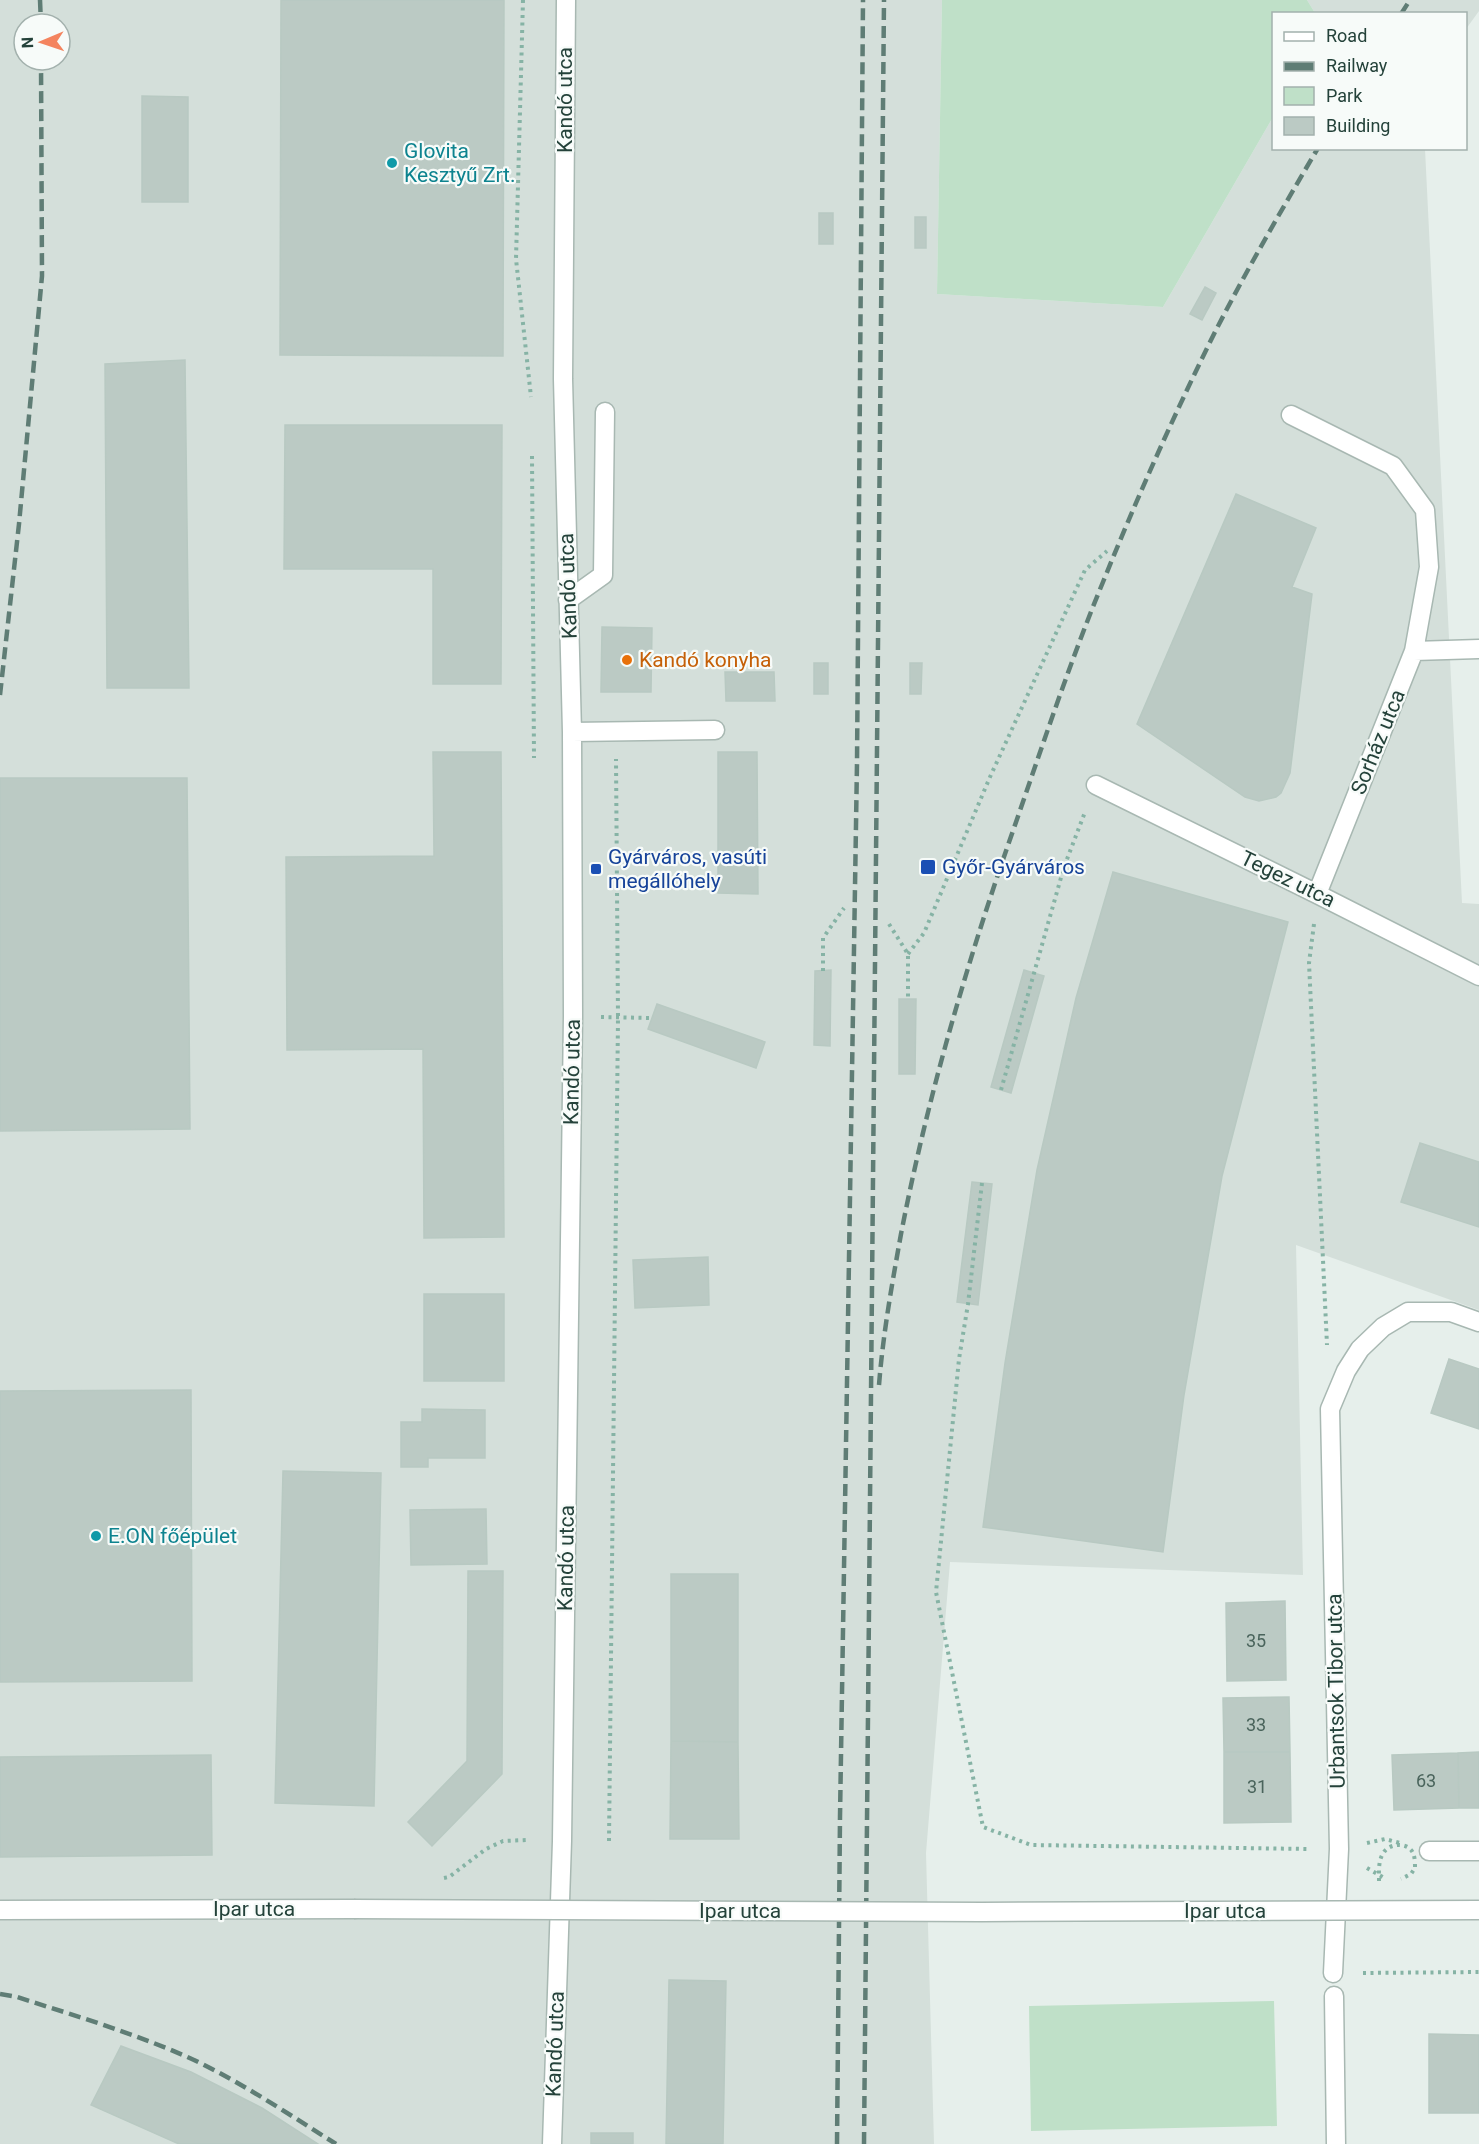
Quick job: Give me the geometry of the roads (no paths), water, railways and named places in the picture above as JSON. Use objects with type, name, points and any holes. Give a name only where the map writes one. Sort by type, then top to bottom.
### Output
[{"type":"street","name":"Kandó utca","points":[[552,2144],[562,1840],[573,1016],[572,732],[563,380],[566,0]]},
{"type":"street","points":[[568,600],[603,575],[605,412]]},
{"type":"street","name":"Sorház utca","points":[[1291,415],[1394,466],[1425,510],[1429,567],[1414,651],[1317,894]]},
{"type":"street","points":[[1414,651],[1479,649]]},
{"type":"street","points":[[572,732],[715,730]]},
{"type":"street","name":"Tegez utca","points":[[1096,785],[1479,976]]},
{"type":"street","name":"Urbantsok Tibor utca","points":[[1333,1973],[1339,1849],[1330,1409],[1346,1371],[1360,1349],[1383,1327],[1408,1312],[1451,1312],[1479,1322]]},
{"type":"street","points":[[1429,1851],[1479,1851]]},
{"type":"street","name":"Ipar utca","points":[[0,1910],[982,1912],[1479,1910]]},
{"type":"street","points":[[1334,1996],[1336,2144]]},
{"type":"railway","points":[[40,0],[40,12]]},
{"type":"railway","points":[[837,2144],[857,763],[863,0]]},
{"type":"railway","points":[[864,2144],[884,0]]},
{"type":"railway","points":[[1402,12],[1410,0]]},
{"type":"railway","points":[[0,695],[19,524],[42,276],[41,72]]},
{"type":"railway","points":[[879,1385],[885,1328],[901,1234],[950,1028],[981,926],[1057,703],[1116,551],[1185,395],[1239,287],[1317,150]]},
{"type":"railway","points":[[0,1994],[17,1997],[106,2026],[194,2060],[249,2089],[336,2144]]},
{"type":"place","name":"Glovita Kesztyű Zrt.","points":[[392,163]]},
{"type":"place","name":"Kandó konyha","points":[[627,660]]},
{"type":"place","name":"Győr-Gyárváros","points":[[928,867]]},
{"type":"place","name":"Gyárváros, vasúti megállóhely","points":[[596,869]]},
{"type":"place","name":"E.ON főépület","points":[[96,1536]]}]
